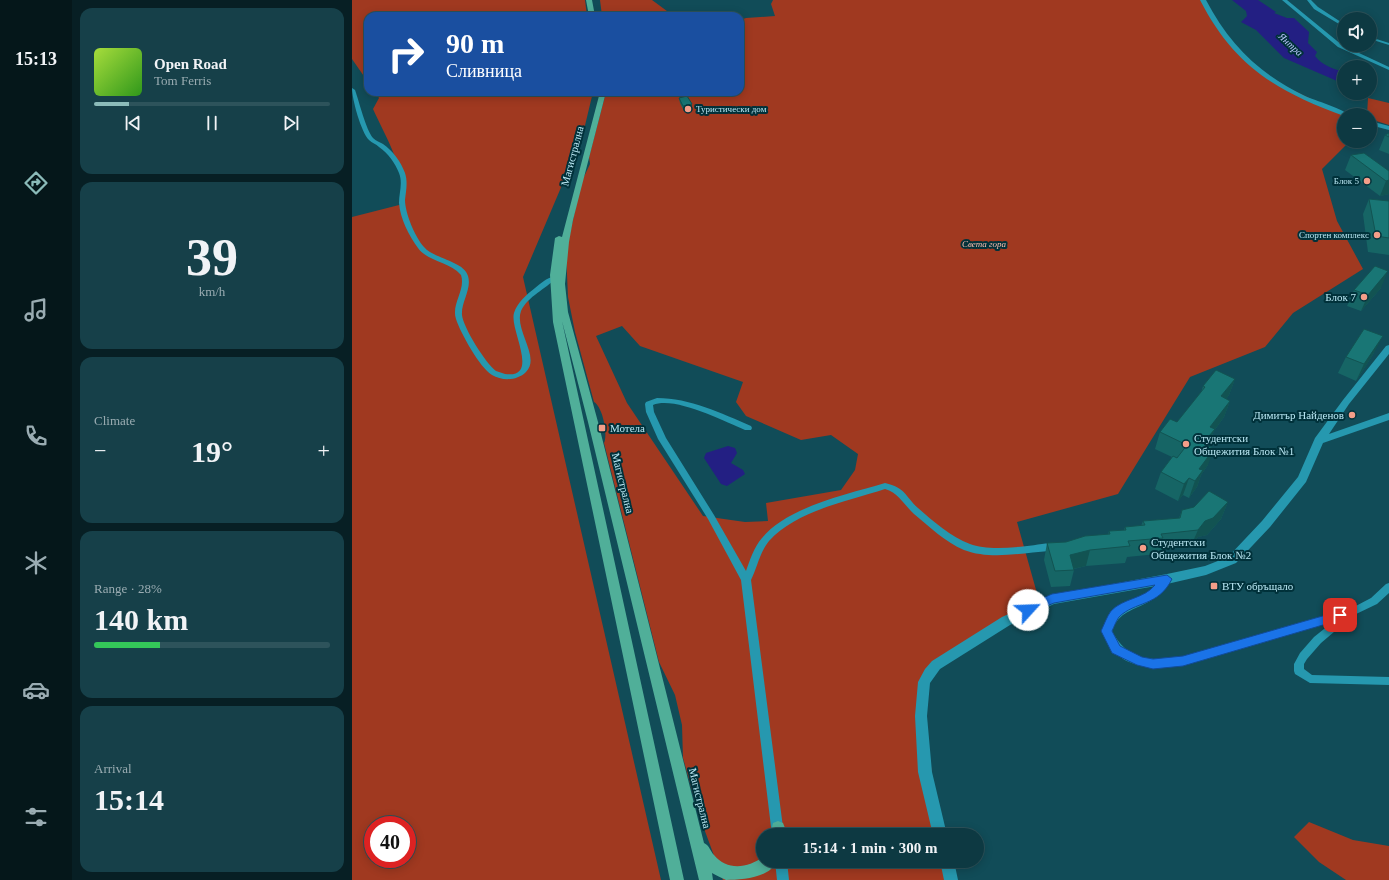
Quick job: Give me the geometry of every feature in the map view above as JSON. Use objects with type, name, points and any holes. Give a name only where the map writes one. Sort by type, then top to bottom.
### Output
[{"type":"main road","points":[[589,0],[591,12]]},
{"type":"main road","points":[[592,0],[594,12]]},
{"type":"main road","name":"Магистрална","points":[[598,96],[562,221],[553,278],[555,314],[570,374],[677,880]]},
{"type":"main road","name":"Магистрална","points":[[602,96],[569,220],[565,242],[561,278],[564,312],[594,422],[706,880]]},
{"type":"main road","points":[[692,820],[707,860],[718,871],[731,876],[743,876],[757,872],[762,868]]},
{"type":"street","points":[[1203,0],[1212,21],[1239,54],[1258,72],[1313,104],[1337,112]]},
{"type":"street","points":[[1284,0],[1332,41],[1389,69]]},
{"type":"street","points":[[1308,0],[1316,8],[1337,22]]},
{"type":"street","points":[[1377,41],[1389,44]]},
{"type":"street","points":[[352,90],[355,104],[370,138],[384,147],[396,160],[403,174],[405,190],[402,208],[422,250],[457,268],[464,274],[466,282],[460,300],[458,317],[468,336],[494,373],[504,376],[518,375],[525,367],[527,354],[516,323],[517,313],[531,295],[553,278]]},
{"type":"street","points":[[1377,125],[1389,128]]},
{"type":"street","points":[[938,828],[925,772],[923,750],[922,698],[924,682],[929,672],[936,665],[1006,621],[1052,599],[1167,579],[1206,570],[1232,560],[1266,524],[1302,479],[1320,441],[1346,402],[1389,348]]},
{"type":"street","points":[[748,428],[680,403],[664,399],[654,400],[649,404],[650,412],[662,440],[711,517],[746,580],[777,828]]},
{"type":"street","points":[[1320,441],[1389,416]]},
{"type":"street","points":[[746,580],[765,540],[782,525],[800,514],[885,486],[897,488],[913,508],[944,534],[968,547],[977,550],[1010,550],[1049,547]]},
{"type":"street","points":[[1167,579],[1157,591],[1147,598],[1123,608],[1114,615],[1107,631],[1116,650],[1141,661],[1153,664],[1183,661],[1354,611],[1374,601],[1389,587]]},
{"type":"street","points":[[1354,611],[1315,643],[1303,656],[1298,666],[1299,671],[1310,679],[1389,681]]},
{"type":"street","points":[[782,868],[783,880]]},
{"type":"street","points":[[948,868],[951,880]]},
{"type":"green space","points":[[352,0],[585,0],[586,12],[364,12],[364,76],[352,59]]},
{"type":"green space","points":[[600,0],[652,0],[668,12],[602,12]]},
{"type":"green space","name":"Света гора","points":[[773,0],[1203,0],[1212,21],[1239,54],[1272,80],[1337,112],[1337,148],[1343,148],[1322,169],[1337,221],[1363,269],[1293,313],[1265,347],[1190,377],[1118,494],[1017,522],[1040,604],[936,665],[922,698],[939,828],[756,828],[756,868],[948,868],[951,880],[723,880],[699,815],[683,758],[682,725],[675,695],[659,662],[604,443],[604,421],[600,409],[594,402],[575,332],[568,297],[566,252],[581,183],[590,164],[589,157],[605,96],[744,96],[744,19],[775,16],[771,4]],"holes":[[[622,326],[640,346],[743,382],[736,402],[746,416],[801,440],[831,435],[858,454],[855,470],[841,490],[766,503],[768,521],[745,522],[703,516],[627,403],[596,336]]]},
{"type":"green space","points":[[378,96],[592,96],[582,138],[523,277],[661,880],[352,880],[352,217],[403,204],[402,179],[399,167],[373,109],[379,98]]},
{"type":"green space","points":[[1368,100],[1389,103],[1389,125],[1377,121],[1377,108],[1367,108]]},
{"type":"green space","points":[[1309,822],[1353,840],[1389,846],[1389,880],[1346,880],[1319,862],[1294,837]]},
{"type":"water","name":"Янтра","points":[[1232,0],[1258,0],[1276,12],[1274,13],[1287,18],[1294,18],[1309,32],[1308,43],[1317,52],[1315,56],[1321,62],[1337,70],[1337,81],[1284,58],[1256,30],[1241,22],[1247,16],[1246,11]]},
{"type":"water","points":[[728,446],[735,448],[737,453],[731,463],[743,470],[745,474],[727,486],[721,484],[704,458],[706,453]]},
{"type":"building","points":[[687,96],[692,104],[683,106],[679,98]]},
{"type":"building","points":[[1364,153],[1389,171],[1389,180],[1386,181],[1351,155]]},
{"type":"building","points":[[1369,199],[1389,201],[1389,238],[1376,236]]},
{"type":"building","points":[[1375,266],[1388,271],[1368,295],[1354,290]]},
{"type":"building","points":[[1364,329],[1383,336],[1364,364],[1346,357]]},
{"type":"building","points":[[1216,370],[1235,379],[1221,396],[1230,401],[1210,427],[1215,429],[1203,443],[1214,449],[1199,469],[1203,470],[1195,481],[1189,478],[1184,484],[1161,472],[1173,456],[1177,458],[1187,445],[1160,432],[1170,419],[1177,422],[1205,387],[1203,386]]},
{"type":"building","points":[[1209,491],[1228,502],[1213,518],[1205,521],[1198,530],[1161,534],[1163,538],[1128,541],[1130,546],[1090,550],[1070,555],[1074,570],[1055,571],[1047,543],[1066,542],[1085,536],[1110,534],[1109,531],[1126,530],[1125,527],[1145,525],[1143,521],[1180,518],[1182,510],[1194,507]]},
{"type":"place","name":"Туристически дом","points":[[688,109]]},
{"type":"place","name":"Блок 5","points":[[1367,181]]},
{"type":"place","name":"Спортен комплекс","points":[[1377,235]]},
{"type":"place","name":"Блок 7","points":[[1364,297]]},
{"type":"place","name":"Димитър Найденов","points":[[1352,415]]},
{"type":"place","name":"Мотела","points":[[602,428]]},
{"type":"place","name":"Студентски Общежития Блок №1","points":[[1186,444]]},
{"type":"place","name":"Студентски Общежития Блок №2","points":[[1143,548]]},
{"type":"place","name":"ВТУ обръщало","points":[[1214,586]]},
{"type":"route","points":[[1028,610],[1052,599],[1167,579],[1157,591],[1147,598],[1123,608],[1114,615],[1109,623],[1107,631],[1110,641],[1116,650],[1127,656],[1153,664],[1183,661],[1340,615]]}]
